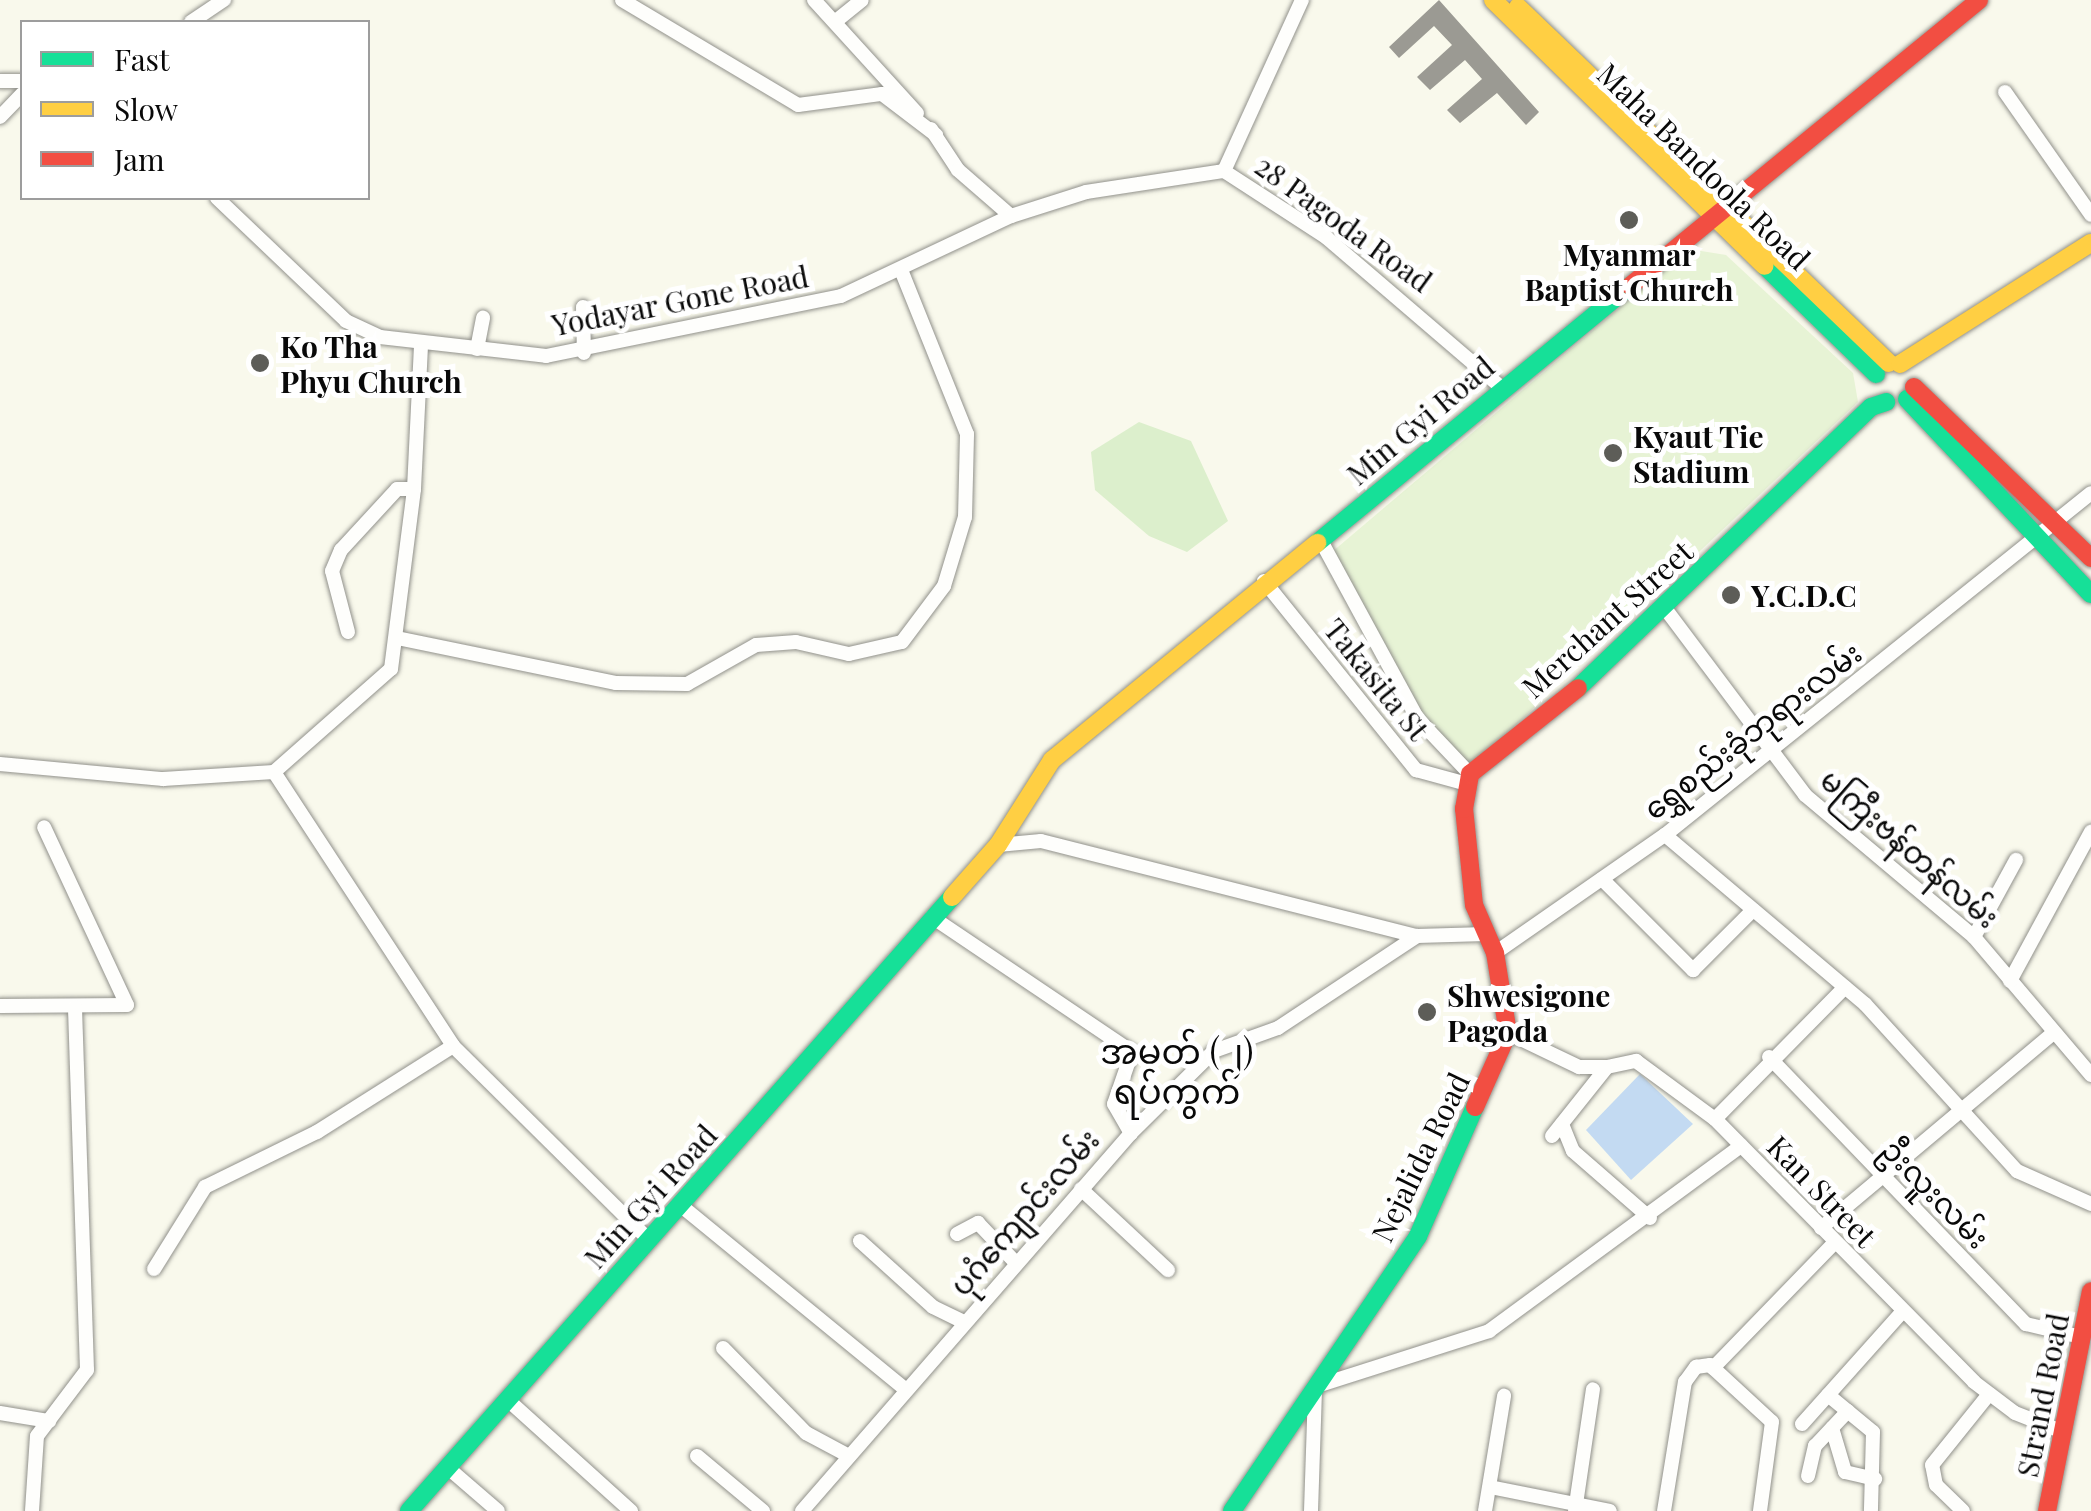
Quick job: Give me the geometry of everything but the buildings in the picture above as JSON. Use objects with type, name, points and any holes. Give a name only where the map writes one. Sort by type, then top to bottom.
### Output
[{"type":"main road","name":"Maha Bandoola Road","points":[[1493,0],[1717,209]]},
{"type":"main road","name":"Maha Bandoola Road","points":[[1510,0],[1892,385]]},
{"type":"main road","name":"Min Gyi Road","points":[[409,1511],[998,845],[1052,760],[1717,209],[1979,0]]},
{"type":"main road","name":"Merchant Street","points":[[1468,779],[1664,607],[1920,356],[2091,243]]},
{"type":"main road","points":[[1892,385],[2091,558]]},
{"type":"main road","points":[[1892,385],[2036,540],[2088,589]]},
{"type":"main road","points":[[1468,779],[1474,905],[1495,953],[1508,1034]]},
{"type":"main road","name":"Nejalida Road","points":[[1232,1511],[1418,1236],[1508,1034]]},
{"type":"main road","name":"Strand Road","points":[[2047,1511],[2091,1291]]},
{"type":"street","points":[[194,20],[224,0]]},
{"type":"street","points":[[622,0],[798,105],[882,94],[936,135]]},
{"type":"street","points":[[814,0],[936,135],[958,170],[1011,216]]},
{"type":"street","points":[[836,21],[862,0]]},
{"type":"street","points":[[1224,171],[1302,0]]},
{"type":"street","points":[[2005,92],[2091,215]]},
{"type":"street","points":[[0,117],[20,96]]},
{"type":"street","name":"28 Pagoda Road","points":[[1011,216],[1086,192],[1224,171],[1327,238],[1502,388]]},
{"type":"street","name":"Yodayar Gone Road","points":[[219,200],[327,309],[380,337],[478,350],[584,353],[830,298],[902,272],[1011,216]]},
{"type":"street","points":[[397,638],[616,683],[687,684],[756,646],[796,642],[849,654],[902,642],[944,586],[965,517],[967,434],[902,272]]},
{"type":"street","points":[[583,307],[584,353]]},
{"type":"street","points":[[478,350],[484,318]]},
{"type":"street","points":[[0,764],[163,779],[274,772],[391,669],[414,490],[420,344]]},
{"type":"street","points":[[348,632],[332,571],[341,550],[397,489],[414,490]]},
{"type":"street","name":"ရွှေစည်းခုံဘုရားလမ်း","points":[[1495,953],[1665,835],[2091,493]]},
{"type":"street","points":[[1320,539],[1418,718],[1468,779]]},
{"type":"street","name":"Takasita St","points":[[1264,581],[1416,770],[1468,779]]},
{"type":"street","name":"မကြီးဗန်တန်လမ်း","points":[[1664,607],[1725,679],[1770,752],[1849,836],[1974,937],[2053,1033],[2090,1071]]},
{"type":"street","points":[[274,772],[452,1046],[648,1240]]},
{"type":"street","points":[[0,1006],[127,1005],[126,993],[44,827]]},
{"type":"street","points":[[2010,981],[2091,832]]},
{"type":"street","points":[[1665,835],[1845,987],[2018,1171],[2091,1204]]},
{"type":"street","points":[[998,845],[1041,841],[1416,936],[1486,934]]},
{"type":"street","points":[[1974,937],[2016,860]]},
{"type":"street","points":[[1602,879],[1693,970],[1753,910]]},
{"type":"street","points":[[932,917],[1132,1052],[1114,1104],[1131,1132]]},
{"type":"street","name":"ပုဂံကျောင်းလမ်း","points":[[802,1511],[1131,1132],[1214,1050],[1278,1028],[1416,936]]},
{"type":"street","points":[[1715,1119],[1769,1057],[1845,987]]},
{"type":"street","points":[[32,1511],[38,1436],[87,1370],[75,1007]]},
{"type":"street","points":[[1821,1228],[2053,1033]]},
{"type":"street","name":"Kan Street","points":[[1508,1034],[1580,1067],[1636,1062],[1715,1119],[1902,1312],[1989,1394],[2061,1431]]},
{"type":"street","points":[[154,1269],[204,1188],[318,1132],[452,1046]]},
{"type":"street","name":"ဦးလူးလမ်း","points":[[1769,1057],[2026,1324],[2081,1337]]},
{"type":"street","points":[[1608,1067],[1557,1130],[1573,1151],[1650,1218]]},
{"type":"street","points":[[1311,1511],[1316,1387],[1488,1331],[1650,1218],[1741,1146]]},
{"type":"street","points":[[1081,1189],[1168,1270]]},
{"type":"street","points":[[679,1204],[906,1390]]},
{"type":"street","points":[[957,1234],[978,1223],[1016,1263]]},
{"type":"street","points":[[860,1241],[933,1307],[964,1322]]},
{"type":"street","points":[[1713,1368],[1834,1242]]},
{"type":"street","points":[[1802,1424],[1902,1312]]},
{"type":"street","points":[[723,1348],[806,1433],[848,1456]]},
{"type":"street","points":[[1664,1511],[1685,1382],[1696,1367],[1713,1368],[1772,1422],[1760,1511]]},
{"type":"street","points":[[1575,1508],[1593,1388]]},
{"type":"street","points":[[1964,1511],[1936,1485],[1932,1465],[1989,1394]]},
{"type":"street","points":[[1828,1395],[1873,1432],[1875,1479],[1871,1511]]},
{"type":"street","points":[[1485,1511],[1504,1396]]},
{"type":"street","points":[[508,1400],[632,1511]]},
{"type":"street","points":[[1808,1476],[1815,1446],[1848,1411]]},
{"type":"street","points":[[0,1413],[49,1421]]},
{"type":"street","points":[[1832,1428],[1845,1472],[1875,1479]]},
{"type":"street","points":[[697,1456],[763,1511]]},
{"type":"street","points":[[447,1467],[498,1511]]},
{"type":"street","points":[[1490,1486],[1575,1508],[1610,1511]]},
{"type":"green space","points":[[1689,249],[1726,255],[1853,373],[1858,402],[1470,768],[1450,765],[1332,552]]},
{"type":"green space","points":[[1139,422],[1191,441],[1228,521],[1187,552],[1149,536],[1095,490],[1091,452]]},
{"type":"water","points":[[1640,1074],[1693,1124],[1631,1180],[1586,1130]]},
{"type":"traffic: fast","points":[[1765,266],[1876,374]]},
{"type":"traffic: fast","points":[[1317,543],[1630,286]]},
{"type":"traffic: fast","points":[[1907,399],[2091,594]]},
{"type":"traffic: fast","points":[[1578,688],[1871,407],[1886,402]]},
{"type":"traffic: fast","points":[[409,1511],[952,897]]},
{"type":"traffic: fast","points":[[1232,1511],[1418,1236],[1475,1107]]},
{"type":"traffic: slow","points":[[1493,0],[1765,266]]},
{"type":"traffic: slow","points":[[1518,7],[1889,363]]},
{"type":"traffic: slow","points":[[1900,364],[2091,243]]},
{"type":"traffic: slow","points":[[952,897],[998,845],[1052,760],[1317,543]]},
{"type":"traffic: jam","points":[[1630,286],[1979,0]]},
{"type":"traffic: jam","points":[[1914,387],[2091,558]]},
{"type":"traffic: jam","points":[[1475,1107],[1508,1033],[1495,953],[1474,905],[1464,809],[1470,774],[1578,688]]},
{"type":"traffic: jam","points":[[2047,1511],[2091,1291]]},
{"type":"place","name":"Myanmar Baptist Church","points":[[1629,220]]},
{"type":"place","name":"Ko Tha Phyu Church","points":[[260,363]]},
{"type":"place","name":"Kyaut Tie Stadium","points":[[1613,453]]},
{"type":"place","name":"Y.C.D.C","points":[[1731,595]]},
{"type":"place","name":"Shwesigone Pagoda","points":[[1427,1012]]},
{"type":"district","name":"အမှတ် (၂) ရပ်ကွက်","points":[[1177,1070]]}]
